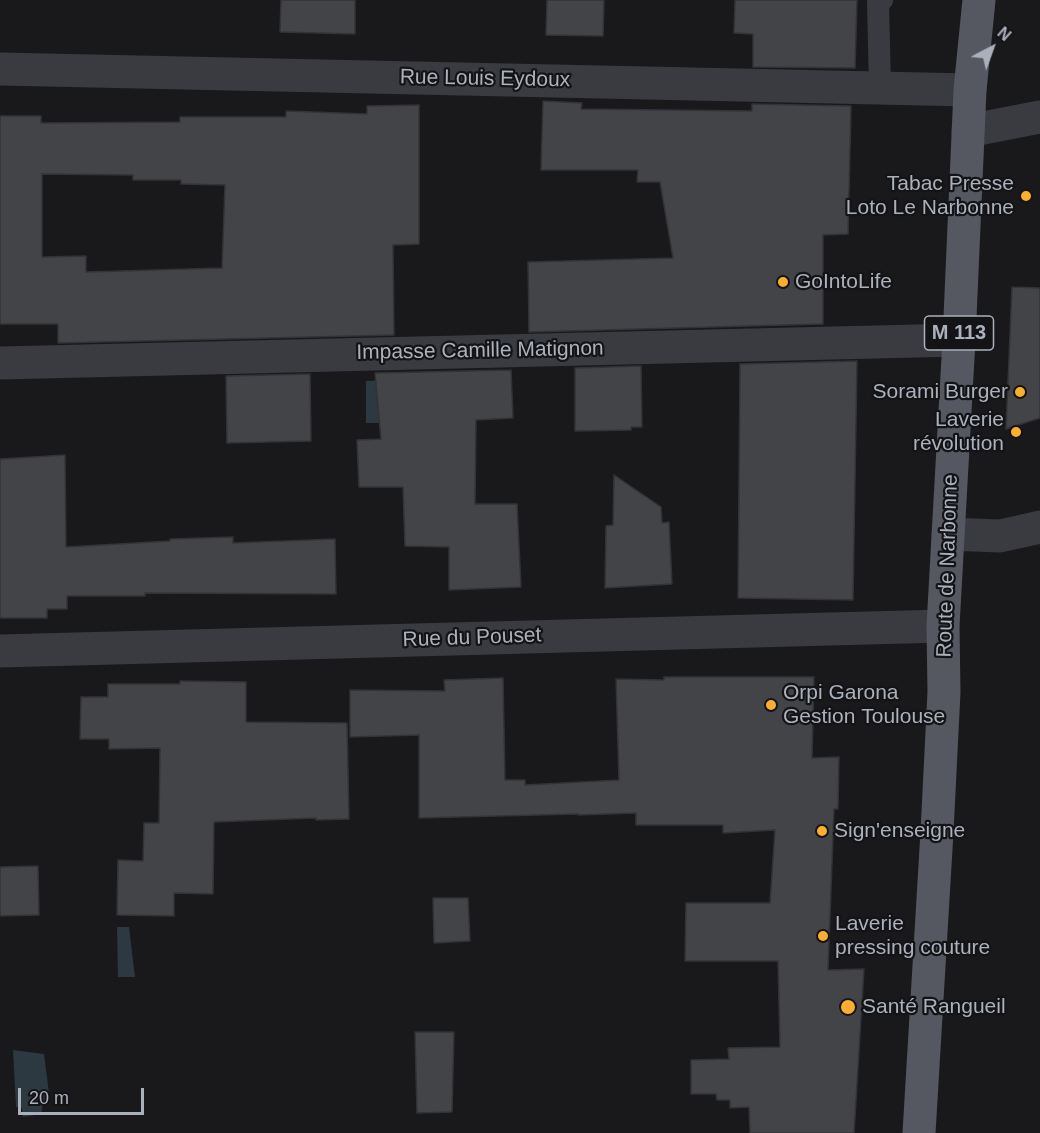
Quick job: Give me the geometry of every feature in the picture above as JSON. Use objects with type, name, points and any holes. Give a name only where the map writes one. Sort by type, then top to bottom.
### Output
[{"type":"main road","name":"Route de Narbonne","points":[[919,1133],[944,703],[943,626],[970,90],[979,0]]},
{"type":"street","name":"Rue Louis Eydoux","points":[[0,69],[970,90]]},
{"type":"street","points":[[968,131],[1040,117]]},
{"type":"street","name":"Impasse Camille Matignon","points":[[0,363],[959,340]]},
{"type":"street","points":[[948,534],[1000,536],[1040,526]]},
{"type":"street","name":"Rue du Pouset","points":[[0,651],[943,626]]},
{"type":"lane","points":[[880,88],[878,3],[882,0]]},
{"type":"shaded area","points":[[393,380],[390,423],[366,423],[366,381]]},
{"type":"shaded area","points":[[117,927],[129,927],[135,977],[118,977]]},
{"type":"shaded area","points":[[13,1050],[44,1054],[50,1101],[43,1103],[41,1114],[23,1117],[22,1108],[16,1107]]},
{"type":"building","points":[[281,0],[355,0],[355,34],[280,32]]},
{"type":"building","points":[[547,0],[604,0],[603,36],[546,35]]},
{"type":"building","points":[[735,0],[857,0],[855,68],[753,67],[753,34],[734,33]]},
{"type":"building","points":[[543,101],[582,103],[581,109],[752,111],[752,104],[851,106],[848,234],[823,235],[823,324],[529,332],[528,262],[673,258],[660,182],[637,182],[638,170],[541,170]]},
{"type":"building","points":[[419,105],[419,244],[393,245],[394,335],[58,343],[58,324],[0,324],[0,116],[41,116],[41,123],[180,122],[180,117],[286,117],[286,111],[367,114],[367,106]],"holes":[[[42,174],[133,175],[133,180],[181,180],[181,184],[225,185],[222,268],[86,272],[86,256],[42,257]]]},
{"type":"building","points":[[1012,287],[1040,288],[1040,418],[1006,429]]},
{"type":"building","points":[[857,361],[853,600],[738,598],[740,364]]},
{"type":"building","points":[[641,366],[642,427],[631,427],[631,430],[575,431],[575,368]]},
{"type":"building","points":[[511,370],[513,418],[476,420],[475,504],[517,504],[521,587],[449,590],[449,547],[405,546],[403,487],[359,487],[357,440],[381,439],[375,373]]},
{"type":"building","points":[[310,374],[311,441],[227,443],[226,376]]},
{"type":"building","points":[[65,455],[66,547],[233,537],[233,543],[335,539],[336,594],[145,593],[145,596],[67,596],[67,609],[47,609],[47,618],[0,618],[0,459]]},
{"type":"building","points":[[614,475],[661,507],[662,523],[669,522],[672,584],[605,588],[606,526],[613,525]]},
{"type":"building","points":[[664,677],[814,677],[812,758],[839,757],[838,809],[834,809],[828,970],[864,969],[854,1133],[750,1133],[749,1107],[730,1108],[730,1100],[717,1100],[716,1094],[691,1094],[691,1060],[729,1059],[728,1048],[780,1047],[778,961],[685,961],[686,903],[770,903],[775,830],[723,833],[723,825],[636,825],[636,813],[419,818],[419,735],[350,737],[350,690],[445,691],[444,680],[503,678],[505,780],[525,780],[525,785],[619,780],[616,679],[664,680]]},
{"type":"building","points":[[180,681],[246,682],[246,722],[347,723],[349,819],[214,822],[213,894],[174,893],[174,916],[117,915],[118,860],[143,861],[144,823],[159,823],[160,748],[109,749],[109,739],[80,739],[81,697],[108,697],[108,684],[180,684]]},
{"type":"building","points":[[38,866],[39,915],[0,916],[0,867]]},
{"type":"building","points":[[433,898],[468,898],[470,941],[434,943]]},
{"type":"building","points":[[415,1032],[454,1032],[452,1112],[417,1113]]},
{"type":"place","name":"Tabac Presse Loto Le Narbonne","points":[[1026,196]]},
{"type":"place","name":"GoIntoLife","points":[[783,282]]},
{"type":"place","name":"Sorami Burger","points":[[1020,392]]},
{"type":"place","name":"Laverie révolution","points":[[1016,432]]},
{"type":"place","name":"Orpi Garona Gestion Toulouse","points":[[771,705]]},
{"type":"place","name":"Sign'enseigne","points":[[822,831]]},
{"type":"place","name":"Laverie pressing couture","points":[[823,936]]},
{"type":"place","name":"Santé Rangueil","points":[[848,1007]]}]
